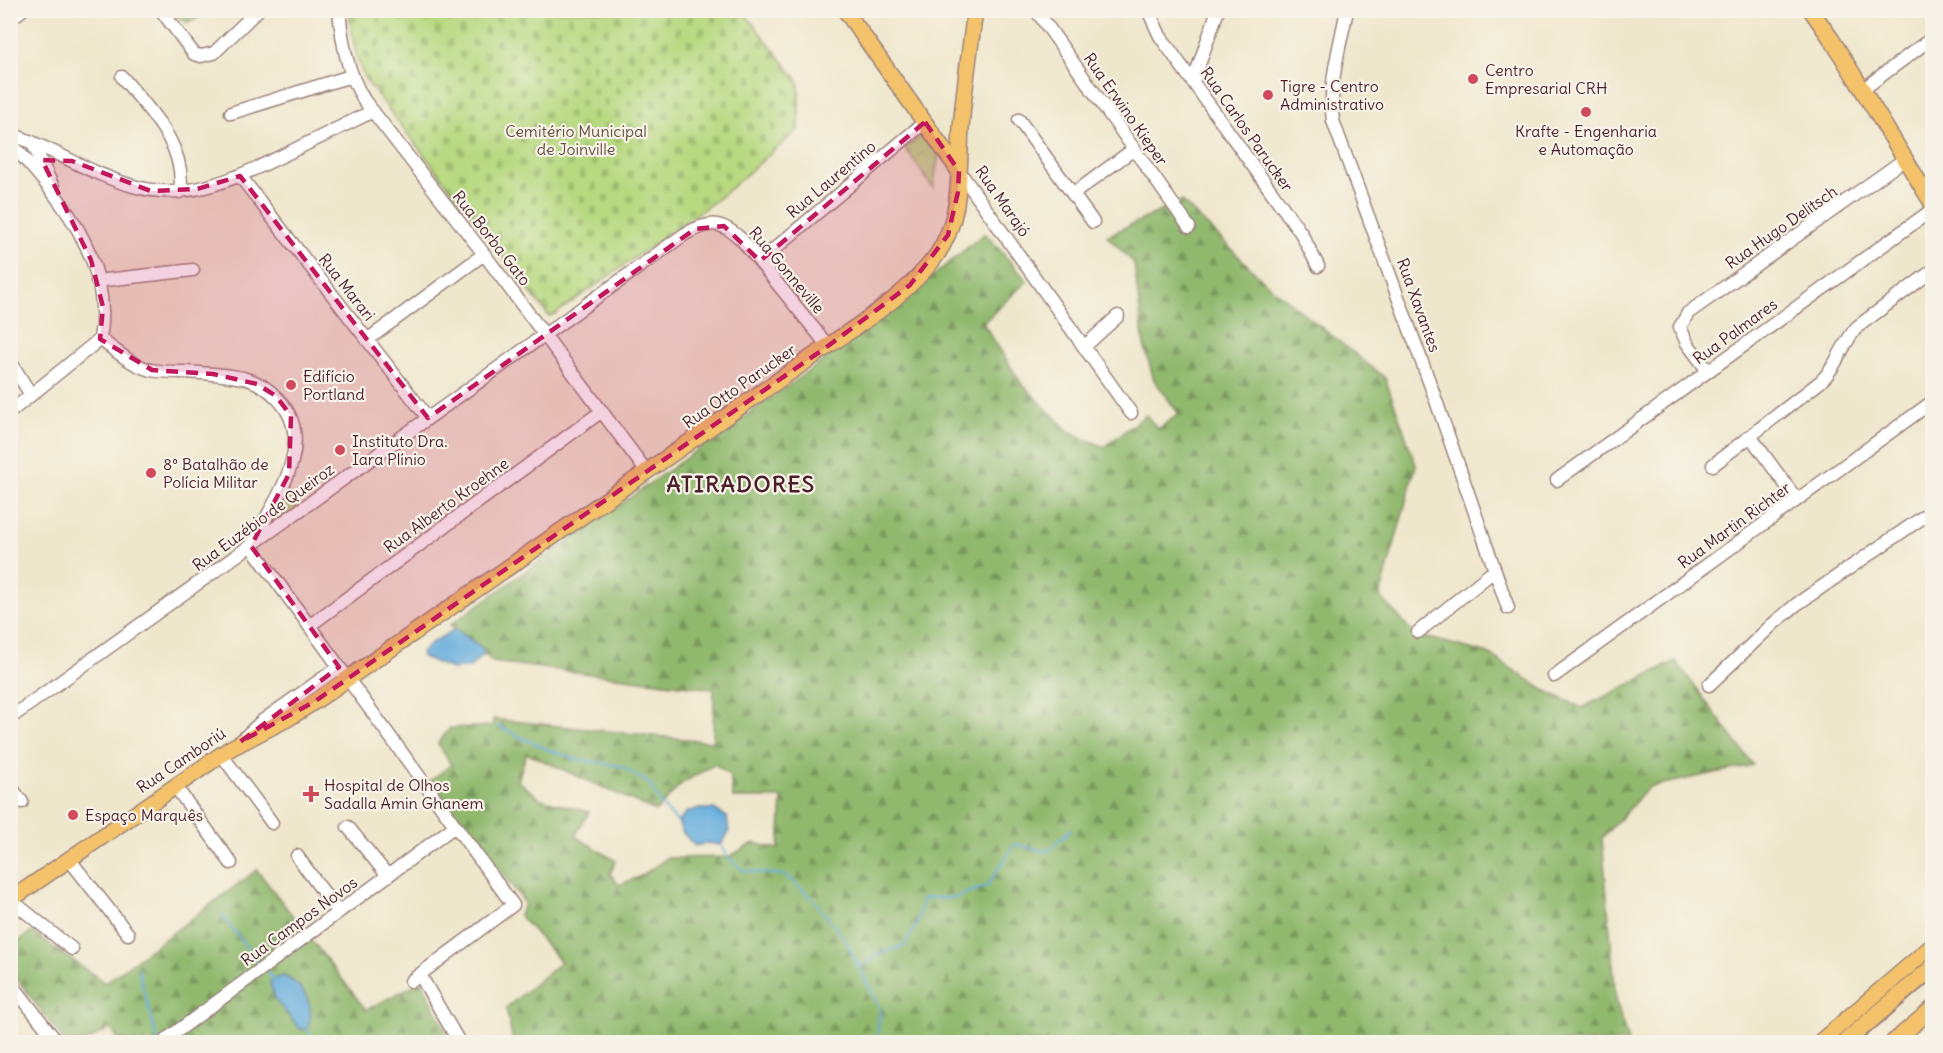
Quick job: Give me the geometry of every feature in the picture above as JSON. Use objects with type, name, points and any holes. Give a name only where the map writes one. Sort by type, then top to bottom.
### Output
[{"type":"highway","points":[[1845,1042],[1932,968]]},
{"type":"highway","points":[[1862,1042],[1932,982]]},
{"type":"main road","name":"Rua Marajó","points":[[845,10],[959,171]]},
{"type":"main road","name":"Rua Otto Parucker","points":[[344,673],[647,472],[897,296],[921,273],[937,255],[953,222],[975,10]]},
{"type":"main road","points":[[1811,10],[1931,200]]},
{"type":"main road","points":[[936,138],[951,140],[958,135],[961,129]]},
{"type":"main road","name":"Rua Camboriú","points":[[11,900],[221,754],[295,714],[344,673]]},
{"type":"main road","points":[[1820,1042],[1932,946]]},
{"type":"main road","points":[[1893,1042],[1932,1009]]},
{"type":"street","points":[[10,19],[22,10]]},
{"type":"street","points":[[161,10],[194,54],[201,56],[214,53],[258,10]]},
{"type":"street","name":"Rua Borba Gato","points":[[339,10],[351,76],[373,111],[545,334],[647,472]]},
{"type":"street","name":"Rua Erwino Kieper","points":[[1036,10],[1189,227]]},
{"type":"street","name":"Rua Carlos Parucker","points":[[1148,10],[1160,36],[1301,233],[1318,266]]},
{"type":"street","points":[[1193,82],[1218,10]]},
{"type":"street","name":"Rua Xavantes","points":[[1347,10],[1331,102],[1333,121],[1433,392],[1508,608]]},
{"type":"street","points":[[1862,90],[1932,38]]},
{"type":"street","points":[[231,113],[351,76]]},
{"type":"street","points":[[122,77],[162,128],[177,155],[182,176],[180,192]]},
{"type":"street","points":[[10,134],[134,187],[151,191],[180,192],[209,187],[240,176],[373,111]]},
{"type":"street","points":[[1018,120],[1093,222]]},
{"type":"street","name":"Rua Laurentino","points":[[760,261],[924,122]]},
{"type":"street","points":[[18,151],[25,144],[32,142]]},
{"type":"street","points":[[32,142],[55,193]]},
{"type":"street","points":[[1073,194],[1134,149]]},
{"type":"street","points":[[18,151],[42,160],[72,161]]},
{"type":"street","points":[[10,412],[100,339],[103,314],[97,281],[78,228],[55,193],[18,151]]},
{"type":"street","name":"Rua Hugo Delitsch","points":[[1708,371],[1687,343],[1680,327],[1688,314],[1905,159]]},
{"type":"street","name":"Rua Marajó","points":[[959,171],[1131,413]]},
{"type":"street","name":"Rua Marari","points":[[240,176],[428,418]]},
{"type":"street","name":"Rua Palmares","points":[[1557,480],[1708,371],[1931,200]]},
{"type":"street","name":"Rua Gonneville","points":[[714,224],[732,231],[760,261],[828,346]]},
{"type":"street","name":"Rua Euzébio de Queiroz","points":[[10,718],[685,234],[703,225],[714,224]]},
{"type":"street","points":[[366,340],[484,254]]},
{"type":"street","points":[[97,281],[193,270]]},
{"type":"street","points":[[1713,465],[1828,375],[1857,327],[1932,270]]},
{"type":"street","points":[[1084,347],[1118,316]]},
{"type":"street","points":[[100,339],[133,362],[152,370],[213,374],[246,379],[276,396],[291,416],[294,433],[291,468],[251,546],[513,905],[416,978],[459,1042]]},
{"type":"street","points":[[10,361],[31,395]]},
{"type":"street","name":"Rua Martin Richter","points":[[1554,676],[1932,402]]},
{"type":"street","name":"Rua Alberto Kroehne","points":[[309,626],[602,411]]},
{"type":"street","points":[[1750,436],[1797,500]]},
{"type":"street","points":[[1709,685],[1797,604],[1932,511]]},
{"type":"street","points":[[1418,632],[1495,570]]},
{"type":"street","points":[[221,754],[272,823]]},
{"type":"street","points":[[10,786],[22,802]]},
{"type":"street","points":[[174,786],[231,863]]},
{"type":"street","name":"Rua Campos Novos","points":[[173,1042],[168,1038],[455,826]]},
{"type":"street","points":[[348,828],[388,876]]},
{"type":"street","points":[[297,856],[338,912]]},
{"type":"street","points":[[69,859],[128,934]]},
{"type":"street","points":[[11,900],[72,949]]},
{"type":"street","points":[[10,982],[57,1042]]},
{"type":"highlighted area","points":[[925,122],[959,171],[958,192],[948,235],[910,285],[828,346],[314,702],[240,742],[339,667],[251,546],[289,474],[291,416],[276,396],[257,384],[213,374],[152,370],[100,339],[103,307],[91,260],[42,160],[72,161],[151,191],[197,189],[240,176],[428,418],[695,229],[724,226],[760,261]]},
{"type":"green space","points":[[172,11],[205,11],[199,18],[188,23],[177,18]]},
{"type":"green space","name":"Cemitério Municipal de Joinville","points":[[349,11],[743,11],[799,82],[799,129],[719,198],[549,316],[366,80],[354,46]]},
{"type":"green space","points":[[925,133],[939,153],[933,188],[905,148]]},
{"type":"green space","points":[[1182,201],[1268,285],[1385,378],[1416,465],[1380,596],[1414,634],[1489,654],[1544,690],[1582,708],[1676,661],[1753,765],[1649,787],[1602,838],[1616,999],[1628,1042],[513,1042],[506,1008],[561,962],[519,915],[525,903],[431,780],[451,765],[438,743],[450,728],[492,726],[493,719],[713,742],[714,689],[493,662],[484,654],[482,648],[450,625],[868,329],[985,233],[1027,281],[983,323],[1021,383],[1068,431],[1104,447],[1146,415],[1158,429],[1179,414],[1154,380],[1144,345],[1134,263],[1107,236]],"holes":[[[526,753],[656,811],[682,783],[715,764],[730,776],[733,798],[782,798],[779,849],[754,843],[728,857],[667,858],[641,876],[619,885],[610,874],[616,861],[575,836],[589,812],[541,799],[518,781]]]},
{"type":"green space","points":[[286,493],[297,509],[261,535]]},
{"type":"green space","points":[[257,870],[366,1010],[422,981],[451,1042],[120,1042],[110,1028],[86,1042],[65,1042],[11,971],[11,946],[32,932],[105,983]]},
{"type":"water","points":[[455,629],[482,648],[484,654],[470,667],[452,669],[422,657],[421,652],[431,643]]},
{"type":"water","points":[[696,809],[714,809],[727,817],[729,832],[721,845],[708,843],[695,846],[682,832],[678,822],[687,812]]},
{"type":"water","points":[[283,976],[297,985],[307,998],[310,1021],[307,1029],[300,1029],[276,1001],[270,983],[273,979]]},
{"type":"waterway","points":[[497,726],[549,750],[576,759],[621,766],[650,784],[661,805],[678,822]]},
{"type":"waterway","points":[[859,967],[880,954],[904,946],[917,924],[923,898],[953,898],[987,886],[1015,844],[1047,852],[1071,829]]},
{"type":"waterway","points":[[721,845],[728,857],[744,871],[785,875],[812,898],[846,941],[880,1009],[877,1042]]},
{"type":"waterway","points":[[221,914],[259,963]]},
{"type":"waterway","points":[[138,969],[158,1042]]},
{"type":"waterway","points":[[267,972],[273,979]]},
{"type":"waterway","points":[[307,1029],[315,1042]]},
{"type":"place","name":"Centro Empresarial CRH","points":[[1473,79]]},
{"type":"place","name":"Tigre - Centro Administrativo","points":[[1268,95]]},
{"type":"place","name":"Krafte - Engenharia e Automação","points":[[1586,112]]},
{"type":"place","name":"Edifício Portland","points":[[291,385]]},
{"type":"place","name":"Instituto Dra. Iara Plínio","points":[[340,450]]},
{"type":"place","name":"8º Batalhão de Polícia Militar","points":[[151,473]]},
{"type":"place","name":"Hospital de Olhos Sadalla Amin Ghanem","points":[[311,794]]},
{"type":"place","name":"Espaço Marquês","points":[[73,815]]},
{"type":"district","name":"ATIRADORES","points":[[741,484]]}]
